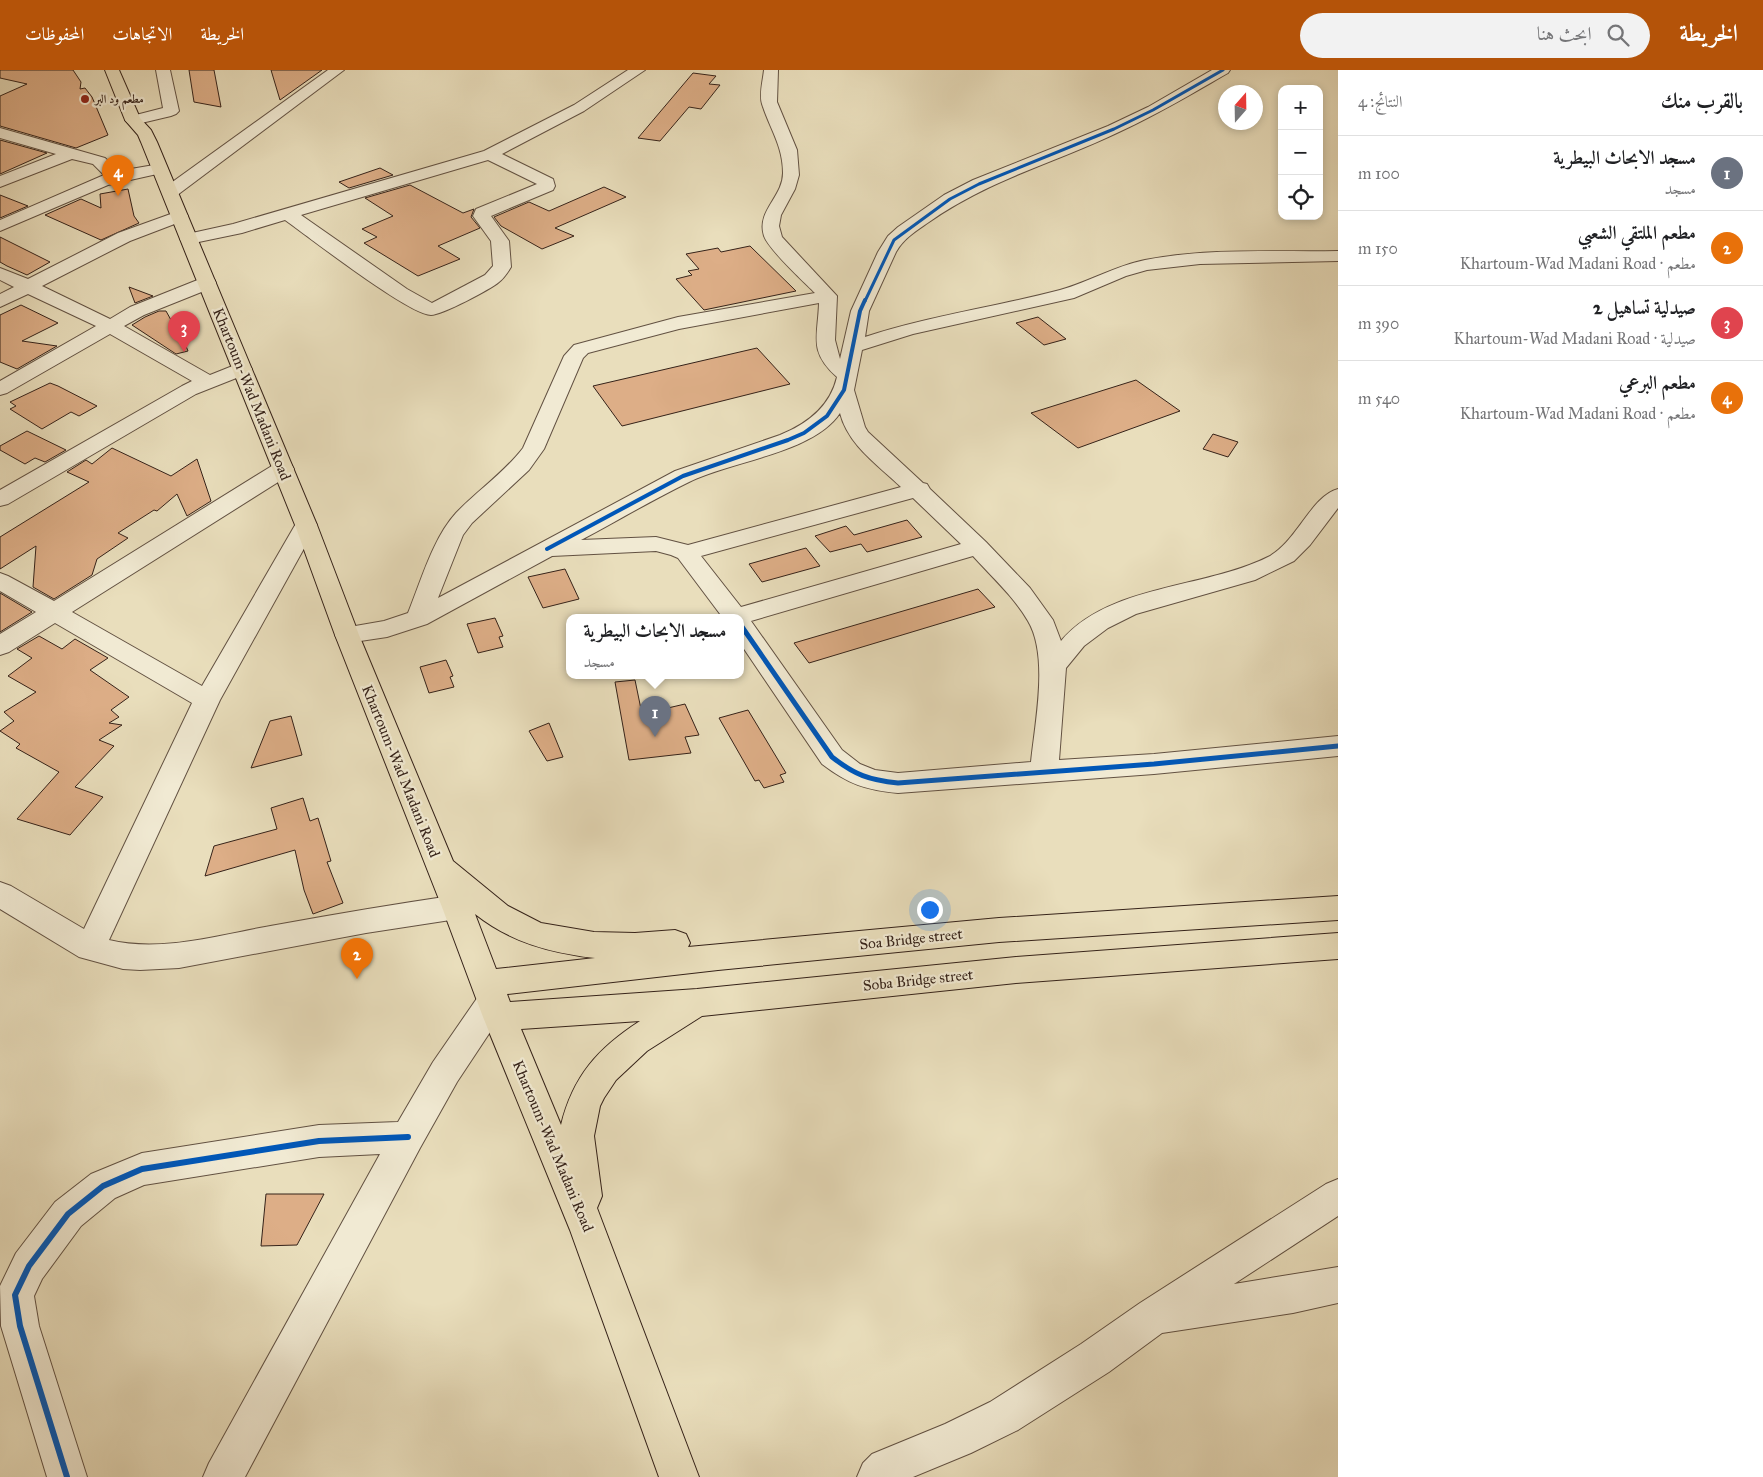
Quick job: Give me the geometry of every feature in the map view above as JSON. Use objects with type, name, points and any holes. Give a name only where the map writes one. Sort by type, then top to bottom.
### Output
[{"type":"highway","name":"Khartoum-Wad Madani Road","points":[[112,70],[143,119],[174,204],[306,525],[347,635],[438,863],[588,1230],[679,1477]]},
{"type":"highway","points":[[438,863],[474,897],[503,918],[518,926],[557,939],[584,943],[641,946],[739,940],[773,943],[803,949]]},
{"type":"highway","name":"Soa Bridge street","points":[[493,1000],[628,966],[999,930],[1338,908]]},
{"type":"highway","points":[[1223,915],[1240,954]]},
{"type":"highway","points":[[1135,921],[1152,960]]},
{"type":"highway","name":"Soba Bridge street","points":[[493,1000],[698,1003],[978,974],[1338,946]]},
{"type":"highway","points":[[588,1230],[578,1152],[578,1127],[583,1109],[594,1085],[608,1066],[632,1044],[656,1026],[698,1003]]},
{"type":"street","points":[[143,119],[171,111],[163,70]]},
{"type":"street","points":[[0,301],[124,237],[174,204],[337,70]]},
{"type":"street","points":[[0,133],[99,162],[115,177],[174,204],[236,229],[490,154],[579,108],[638,70]]},
{"type":"street","points":[[770,70],[770,102],[789,150],[791,175],[787,189],[772,215],[770,226],[774,240],[828,296],[826,348],[845,383],[852,422],[860,436],[919,489],[978,547],[1021,594],[1041,620],[1051,649],[1053,666],[1044,770]]},
{"type":"street","points":[[347,635],[387,629],[418,618],[683,476],[804,433],[826,416],[845,383],[860,311],[894,240],[904,231],[950,200],[979,184],[1114,129],[1153,110],[1222,70]]},
{"type":"street","points":[[0,182],[72,153]]},
{"type":"street","points":[[288,214],[400,293],[424,307],[431,309],[439,307],[492,279],[502,267],[500,241],[482,214],[547,186],[547,183],[490,154]]},
{"type":"street","points":[[0,226],[115,177]]},
{"type":"street","points":[[852,347],[908,330],[1067,294],[1120,272],[1146,265],[1200,259],[1338,256]]},
{"type":"street","points":[[0,273],[110,326],[208,382]]},
{"type":"street","points":[[0,389],[137,311],[207,283]]},
{"type":"street","points":[[418,618],[452,534],[464,518],[520,465],[533,449],[574,356],[582,349],[678,323],[828,296]]},
{"type":"street","points":[[0,499],[188,390],[242,369]]},
{"type":"street","points":[[0,646],[283,469]]},
{"type":"street","points":[[686,554],[919,489]]},
{"type":"street","points":[[1053,666],[1064,649],[1075,638],[1111,616],[1170,594],[1250,573],[1278,562],[1293,552],[1326,508],[1338,496]]},
{"type":"street","points":[[90,948],[207,700],[306,525]]},
{"type":"street","points":[[547,548],[668,545],[686,554],[732,614]]},
{"type":"street","points":[[744,618],[978,547]]},
{"type":"street","points":[[0,581],[207,700]]},
{"type":"street","points":[[744,630],[832,757],[850,771],[872,780],[898,783],[1044,770],[1154,764],[1338,746]]},
{"type":"street","points":[[0,894],[90,948],[123,956],[157,958],[457,907]]},
{"type":"street","points":[[223,1477],[408,1137],[445,1072],[493,1000]]},
{"type":"street","points":[[67,1477],[20,1326],[8,1296],[68,1214],[103,1186],[142,1169],[319,1141],[408,1137]]},
{"type":"street","points":[[877,1477],[886,1468],[957,1439],[1004,1416],[1095,1358],[1153,1316],[1338,1196]]},
{"type":"street","points":[[1153,1316],[1338,1285]]},
{"type":"building","points":[[0,70],[73,70],[81,82],[80,89],[85,88],[92,97],[108,135],[76,148],[0,126],[0,96],[27,84],[0,78]]},
{"type":"building","points":[[189,70],[214,70],[221,107],[194,102]]},
{"type":"building","points":[[271,70],[322,70],[280,100]]},
{"type":"building","points":[[693,73],[716,76],[709,84],[720,85],[701,109],[689,107],[660,141],[638,138]]},
{"type":"building","points":[[0,140],[47,153],[0,174]]},
{"type":"building","points":[[380,168],[393,175],[349,188],[339,182]]},
{"type":"building","points":[[410,185],[463,213],[474,209],[471,217],[480,228],[438,246],[460,259],[418,276],[364,243],[377,237],[362,229],[393,216],[365,198]]},
{"type":"building","points":[[604,187],[626,197],[555,228],[574,236],[542,249],[501,226],[494,217],[529,202],[549,211]]},
{"type":"building","points":[[128,189],[134,216],[139,223],[101,240],[45,215],[81,199],[101,208],[100,194]]},
{"type":"building","points":[[0,195],[28,206],[0,218]]},
{"type":"building","points":[[0,237],[50,262],[27,275],[7,266],[0,262]]},
{"type":"building","points":[[750,246],[796,291],[704,310],[676,279],[692,275],[688,271],[699,269],[686,254],[718,248],[721,252]]},
{"type":"building","points":[[129,287],[153,296],[135,303]]},
{"type":"building","points":[[21,305],[58,323],[22,341],[57,346],[17,369],[0,362],[0,315]]},
{"type":"building","points":[[159,311],[166,311],[171,320],[175,319],[188,351],[176,354],[132,325]]},
{"type":"building","points":[[1038,317],[1066,339],[1044,345],[1016,323]]},
{"type":"building","points":[[757,348],[790,384],[622,426],[593,386]]},
{"type":"building","points":[[1136,380],[1180,411],[1078,448],[1031,413]]},
{"type":"building","points":[[50,383],[97,406],[79,416],[71,412],[42,429],[10,409],[16,406],[10,402]]},
{"type":"building","points":[[27,431],[66,450],[45,462],[35,458],[25,464],[0,450],[0,446]]},
{"type":"building","points":[[1213,434],[1238,442],[1228,457],[1203,449]]},
{"type":"building","points":[[112,448],[171,476],[197,459],[211,501],[187,516],[177,494],[157,511],[154,510],[118,533],[128,538],[97,559],[92,575],[54,599],[33,587],[36,546],[0,569],[0,537],[89,482],[67,472],[86,460],[92,464]]},
{"type":"building","points":[[907,520],[922,537],[867,552],[861,544],[830,552],[815,536],[846,526],[854,535]]},
{"type":"building","points":[[806,548],[820,566],[762,582],[749,564]]},
{"type":"building","points":[[565,569],[579,599],[543,608],[528,577]]},
{"type":"building","points":[[978,589],[995,607],[809,663],[794,643]]},
{"type":"building","points":[[0,593],[32,612],[0,632]]},
{"type":"building","points":[[495,618],[503,636],[499,637],[503,647],[478,653],[467,624]]},
{"type":"building","points":[[39,636],[62,649],[75,639],[108,658],[90,670],[129,697],[111,710],[119,717],[109,723],[122,725],[99,740],[114,746],[75,787],[103,797],[70,835],[17,819],[59,772],[16,748],[20,744],[0,731],[14,721],[4,712],[36,692],[8,676],[32,658],[17,649]]},
{"type":"building","points":[[446,660],[453,676],[450,677],[454,687],[429,693],[420,667]]},
{"type":"building","points":[[635,680],[642,714],[685,704],[699,735],[685,737],[691,753],[629,760],[615,682]]},
{"type":"building","points":[[748,710],[786,773],[780,775],[784,782],[764,788],[759,780],[755,781],[719,718]]},
{"type":"building","points":[[291,716],[302,755],[251,768],[270,721]]},
{"type":"building","points":[[549,723],[563,757],[547,761],[529,731]]},
{"type":"building","points":[[303,798],[310,821],[318,818],[331,861],[327,862],[343,903],[313,914],[304,890],[295,850],[205,876],[214,846],[277,829],[271,808]]},
{"type":"building","points":[[266,1194],[324,1194],[297,1245],[261,1246]]},
{"type":"cycle path","points":[[547,549],[683,476],[804,433],[827,416],[844,390],[860,311],[887,252],[894,240],[904,231],[950,199],[979,184],[1114,129],[1153,110],[1223,70]]},
{"type":"cycle path","points":[[744,630],[832,757],[850,771],[872,780],[898,783],[1154,764],[1338,746]]},
{"type":"cycle path","points":[[67,1477],[20,1326],[15,1295],[29,1266],[68,1214],[103,1186],[142,1169],[319,1141],[408,1137]]},
{"type":"place","name":"مطعم ود البر","points":[[85,99]]},
{"type":"place","name":"مطعم البرعي","points":[[118,196]]},
{"type":"place","name":"صيدلية تساهيل 2","points":[[184,352]]},
{"type":"place","name":"مسجد الابحاث البيطرية","points":[[655,737]]},
{"type":"place","name":"مطعم الملتقي الشعبي","points":[[357,979]]}]
